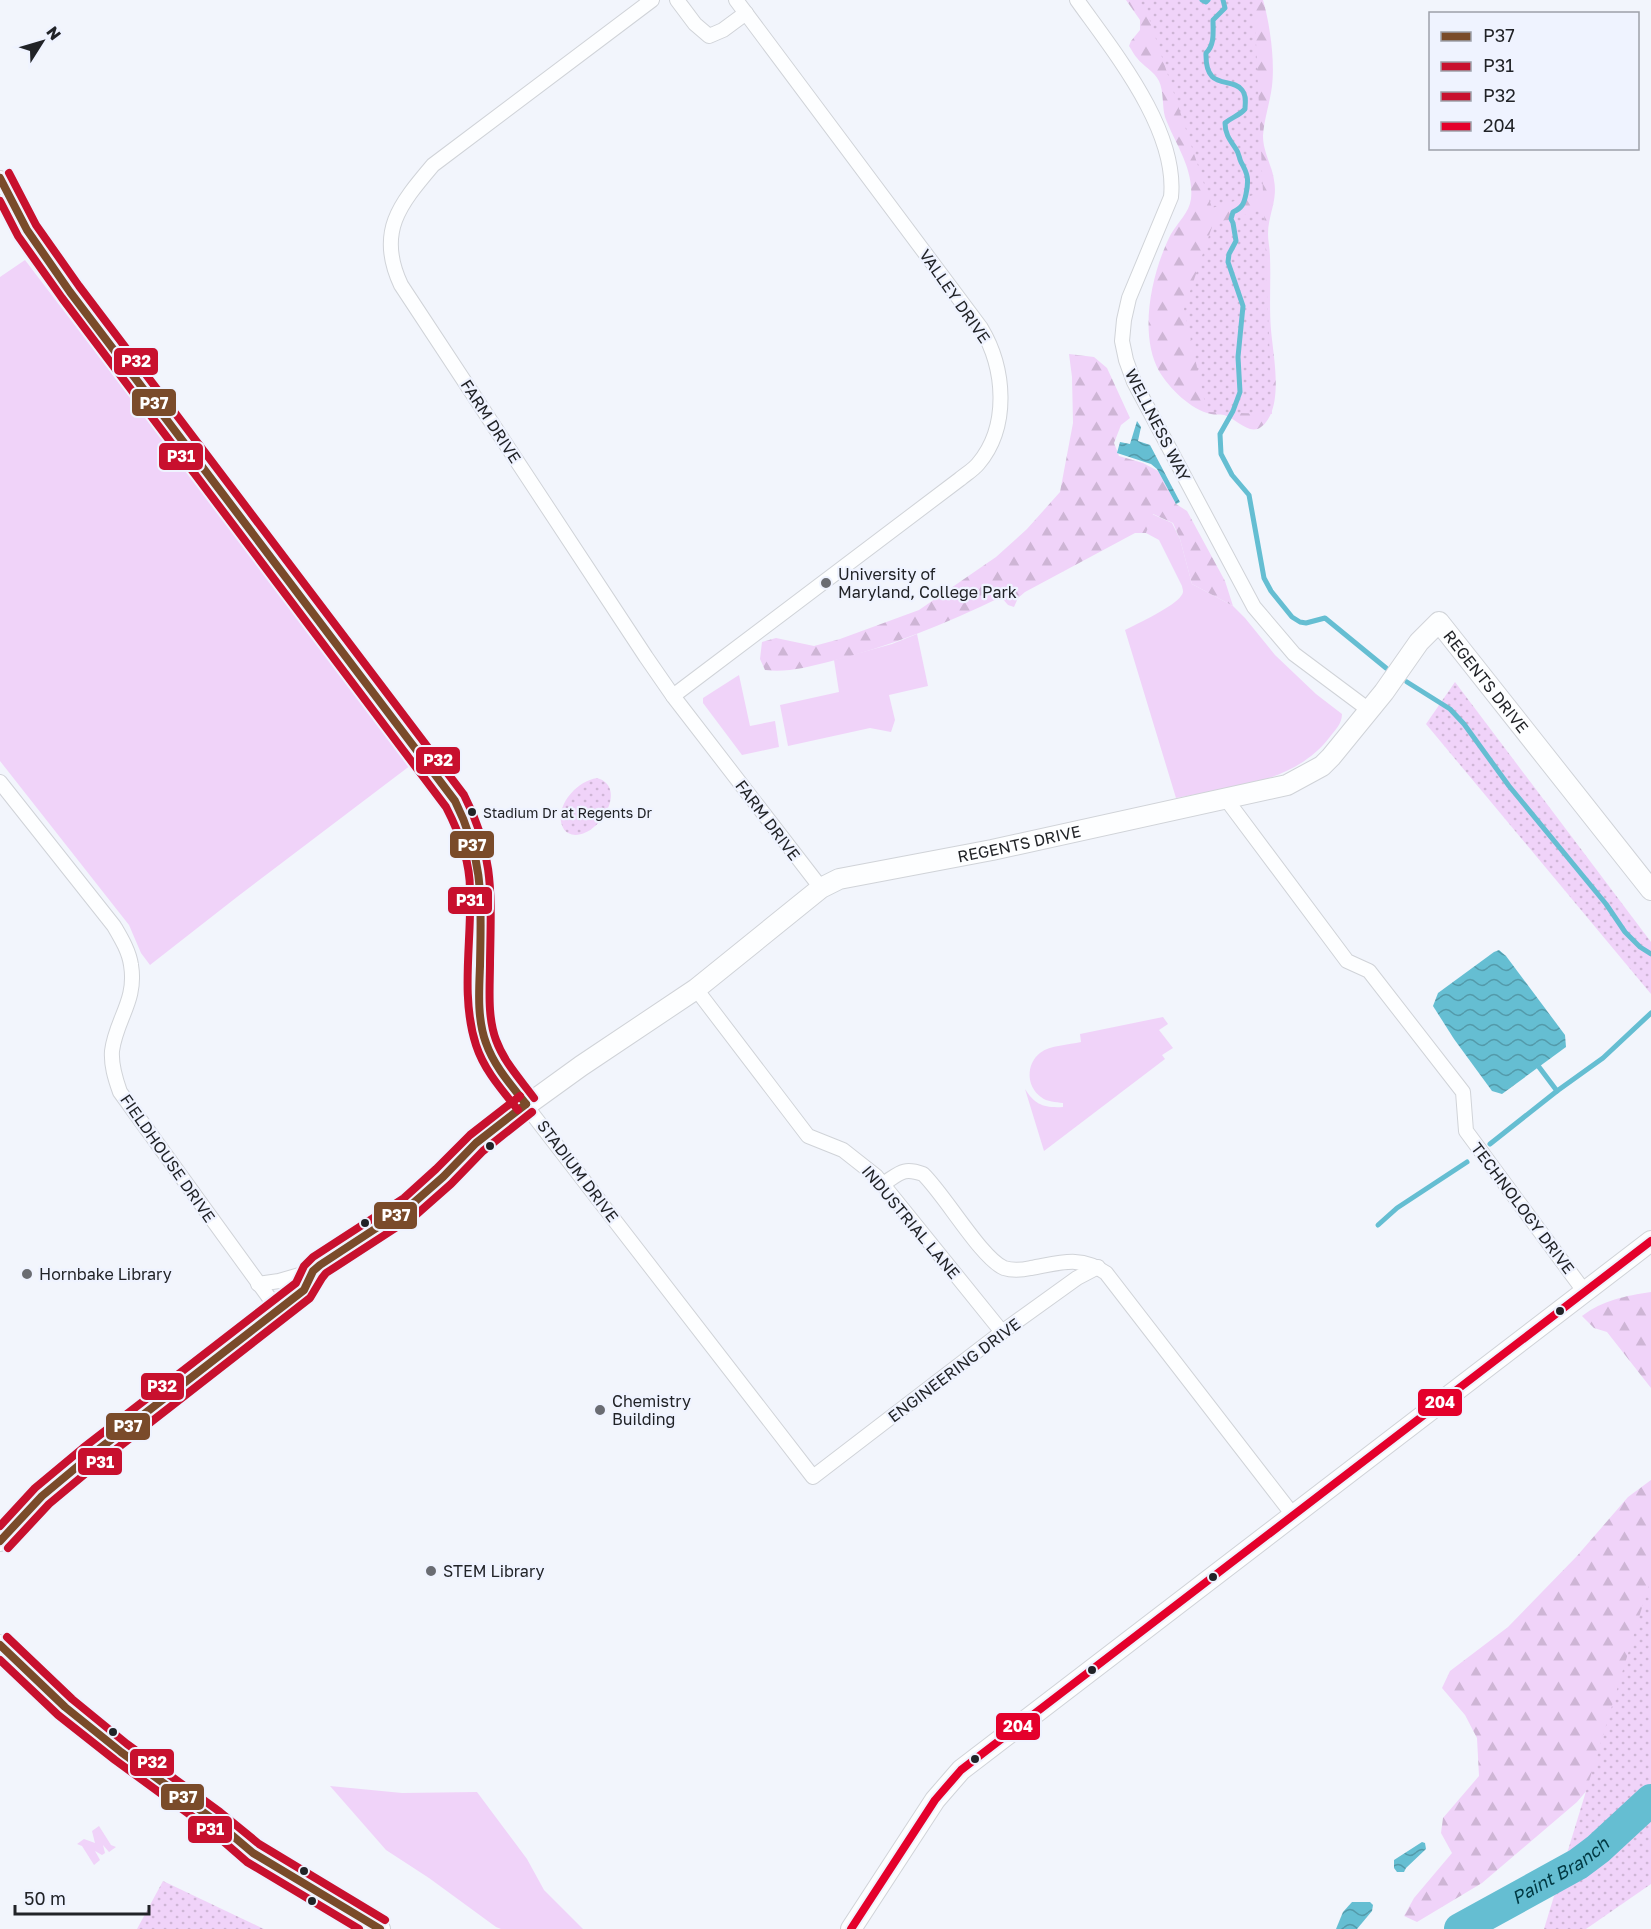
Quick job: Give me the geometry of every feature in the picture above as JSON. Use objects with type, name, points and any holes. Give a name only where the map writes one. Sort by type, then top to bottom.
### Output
[{"type":"street","name":"FARM DRIVE","points":[[652,0],[433,165],[406,197],[394,220],[390,255],[402,285],[673,696],[821,888]]},
{"type":"street","points":[[676,0],[708,36],[723,30],[746,13]]},
{"type":"street","name":"VALLEY DRIVE","points":[[673,696],[977,465],[993,437],[1001,402],[996,360],[981,328],[736,0]]},
{"type":"street","name":"WELLNESS WAY","points":[[1077,0],[1150,110],[1168,155],[1173,179],[1171,197],[1129,298],[1124,320],[1122,341],[1134,382],[1254,607],[1294,654],[1369,710]]},
{"type":"street","name":"STADIUM DRIVE","points":[[0,178],[27,230],[70,292],[455,801],[471,835],[479,869],[481,888],[479,998],[486,1043],[498,1068],[813,1477]]},
{"type":"street","name":"REGENTS DRIVE","points":[[258,1284],[279,1281],[313,1271],[410,1206],[443,1177],[476,1143],[526,1104],[696,989],[821,888],[839,879],[992,850],[1287,785],[1322,766],[1369,710],[1419,642],[1439,621],[1651,890]]},
{"type":"street","name":"FIELDHOUSE DRIVE","points":[[0,782],[114,926],[124,942],[131,963],[133,983],[112,1049],[112,1063],[120,1092],[278,1310]]},
{"type":"street","name":"TECHNOLOGY DRIVE","points":[[1226,799],[1347,961],[1373,975],[1463,1092],[1466,1131],[1584,1291]]},
{"type":"street","name":"INDUSTRIAL LANE","points":[[696,989],[808,1136],[843,1150],[869,1169],[884,1184],[1002,1332]]},
{"type":"street","points":[[884,1184],[901,1172],[910,1169],[923,1174],[990,1257],[1005,1268],[1026,1269],[1073,1261],[1081,1261],[1098,1267],[1113,1281],[1293,1515]]},
{"type":"street","points":[[851,1929],[935,1800],[954,1777],[1651,1240]]},
{"type":"street","name":"ENGINEERING DRIVE","points":[[813,1477],[1002,1332],[1077,1278],[1098,1267]]},
{"type":"street","name":"REGENTS DRIVE","points":[[0,1540],[42,1496],[90,1456],[304,1290],[313,1271]]},
{"type":"street","points":[[0,1645],[65,1707],[121,1752],[214,1820],[253,1853],[381,1929]]},
{"type":"green space","points":[[1126,0],[1263,0],[1270,31],[1273,65],[1272,86],[1263,136],[1275,187],[1268,234],[1270,321],[1276,381],[1273,408],[1268,419],[1256,429],[1247,428],[1224,415],[1203,412],[1188,403],[1163,378],[1153,356],[1149,339],[1149,321],[1153,284],[1164,249],[1190,204],[1191,188],[1183,156],[1165,117],[1159,81],[1136,57],[1129,46],[1140,30],[1140,20]]},
{"type":"green space","points":[[1137,0],[1254,0],[1263,192],[1212,208],[1148,15]]},
{"type":"green space","points":[[1264,209],[1272,414],[1207,412],[1184,309],[1213,224]]},
{"type":"green space","points":[[25,260],[411,765],[150,965],[141,953],[129,925],[0,761],[0,277]]},
{"type":"green space","points":[[1069,354],[1094,357],[1107,368],[1130,418],[1121,425],[1114,443],[1119,456],[1143,463],[1158,471],[1176,504],[1187,511],[1225,581],[1233,606],[1192,584],[1180,539],[1173,523],[1153,514],[1146,533],[1135,533],[1025,592],[1018,598],[1014,607],[1008,605],[1001,597],[895,642],[851,656],[805,668],[765,670],[760,659],[762,642],[776,638],[814,646],[840,639],[919,610],[996,557],[1027,529],[1060,492],[1073,423]]},
{"type":"green space","points":[[1152,514],[1172,523],[1180,539],[1192,584],[1233,606],[1275,655],[1316,694],[1342,714],[1339,724],[1329,738],[1298,765],[1259,781],[1176,798],[1125,630],[1171,605],[1183,592],[1159,540],[1146,533]]},
{"type":"green space","points":[[917,634],[928,686],[889,695],[895,720],[891,732],[870,728],[788,746],[780,705],[839,692],[834,660],[892,644]]},
{"type":"green space","points":[[739,675],[750,726],[775,721],[779,747],[742,755],[703,703],[703,698]]},
{"type":"green space","points":[[1455,682],[1651,942],[1651,994],[1426,724]]},
{"type":"green space","points":[[597,778],[607,784],[611,793],[605,814],[588,831],[578,835],[568,833],[561,822],[566,800],[583,783]]},
{"type":"green space","points":[[1163,1017],[1168,1024],[1159,1030],[1173,1048],[1162,1055],[1165,1059],[1044,1151],[1025,1089],[1032,1099],[1041,1104],[1063,1107],[1063,1103],[1043,1099],[1036,1092],[1030,1081],[1030,1069],[1035,1058],[1049,1048],[1081,1042],[1080,1034]]},
{"type":"green space","points":[[1651,1292],[1651,1388],[1607,1332],[1594,1328],[1582,1316],[1598,1306],[1615,1300]]},
{"type":"green space","points":[[1651,1480],[1651,1708],[1611,1762],[1577,1802],[1482,1883],[1417,1922],[1404,1916],[1414,1898],[1452,1853],[1441,1833],[1443,1818],[1479,1776],[1477,1738],[1465,1715],[1442,1688],[1450,1671],[1508,1627],[1577,1556],[1628,1497]]},
{"type":"green space","points":[[1651,1578],[1651,1884],[1586,1929],[1544,1929]]},
{"type":"green space","points":[[330,1786],[402,1793],[477,1792],[527,1859],[544,1890],[583,1929],[501,1929],[496,1927],[386,1850]]},
{"type":"green space","points":[[99,1826],[111,1845],[116,1847],[109,1852],[103,1845],[105,1853],[102,1855],[95,1851],[100,1860],[94,1865],[82,1846],[77,1844],[84,1839],[95,1843],[92,1831]]},
{"type":"green space","points":[[163,1881],[264,1929],[137,1929]]},
{"type":"water","points":[[1137,421],[1141,427],[1138,441],[1150,445],[1180,502],[1176,504],[1157,469],[1151,464],[1117,453],[1120,442],[1130,444]]},
{"type":"water","points":[[1499,950],[1506,956],[1565,1035],[1566,1047],[1502,1094],[1492,1091],[1433,1006],[1438,993]]},
{"type":"water","points":[[1422,1842],[1425,1843],[1426,1849],[1404,1872],[1397,1872],[1394,1868],[1394,1860]]},
{"type":"water","points":[[1352,1902],[1370,1902],[1373,1905],[1372,1911],[1357,1929],[1336,1929],[1343,1912]]},
{"type":"waterway","points":[[1202,0],[1206,2],[1208,0]]},
{"type":"waterway","points":[[1223,0],[1225,8],[1213,20],[1212,42],[1206,53],[1207,65],[1214,78],[1237,86],[1245,95],[1245,109],[1225,123],[1225,127],[1238,152],[1248,181],[1243,203],[1233,212],[1231,219],[1236,241],[1229,254],[1228,262],[1243,306],[1238,357],[1240,392],[1233,411],[1220,434],[1221,454],[1232,475],[1249,495],[1264,578],[1271,591],[1292,617],[1306,623],[1325,618],[1386,668]]},
{"type":"waterway","points":[[1407,682],[1450,709],[1464,724],[1509,786],[1606,904],[1625,932],[1651,954]]},
{"type":"waterway","points":[[1490,1144],[1603,1058],[1651,1013]]},
{"type":"waterway","points":[[1539,1067],[1557,1091]]},
{"type":"waterway","points":[[1378,1225],[1397,1208],[1467,1162]]},
{"type":"waterway","name":"Paint Branch","points":[[1460,1929],[1578,1864],[1598,1849],[1651,1800]]},
{"type":"transit line","name":"P32","points":[[9,173],[36,225],[79,286],[464,795],[481,837],[489,877],[490,1001],[493,1031],[503,1056],[534,1098]]},
{"type":"transit line","name":"P37","points":[[0,178],[27,230],[70,292],[455,801],[472,843],[479,882],[481,922],[479,1005],[483,1034],[498,1067],[526,1104]]},
{"type":"transit line","name":"P31","points":[[0,201],[18,236],[62,298],[446,807],[463,847],[470,879],[468,988],[471,1026],[484,1063],[518,1110]]},
{"type":"transit line","name":"P32","points":[[0,1526],[35,1488],[83,1448],[296,1283],[304,1266],[313,1257],[404,1198],[470,1135],[520,1096]]},
{"type":"transit line","name":"P37","points":[[0,1541],[42,1496],[90,1456],[304,1290],[313,1271],[320,1265],[410,1206],[443,1177],[476,1143],[526,1104]]},
{"type":"transit line","name":"P31","points":[[8,1548],[49,1504],[97,1464],[310,1298],[326,1273],[417,1214],[483,1151],[532,1112]]},
{"type":"transit line","name":"204","points":[[851,1929],[935,1800],[961,1770],[1651,1241]]},
{"type":"transit line","name":"P32","points":[[7,1637],[72,1699],[127,1744],[220,1812],[259,1844],[385,1920]]},
{"type":"transit line","name":"P37","points":[[0,1645],[65,1707],[121,1752],[214,1820],[253,1853],[380,1929]]},
{"type":"transit line","name":"P31","points":[[0,1660],[58,1715],[208,1828],[247,1862],[359,1929]]},
{"type":"place","name":"University of Maryland, College Park","points":[[826,583]]},
{"type":"place","name":"Stadium Dr at Regents Dr","points":[[472,812]]},
{"type":"place","name":"Hornbake Library","points":[[27,1274]]},
{"type":"place","name":"Chemistry Building","points":[[600,1410]]},
{"type":"place","name":"STEM Library","points":[[431,1571]]}]
